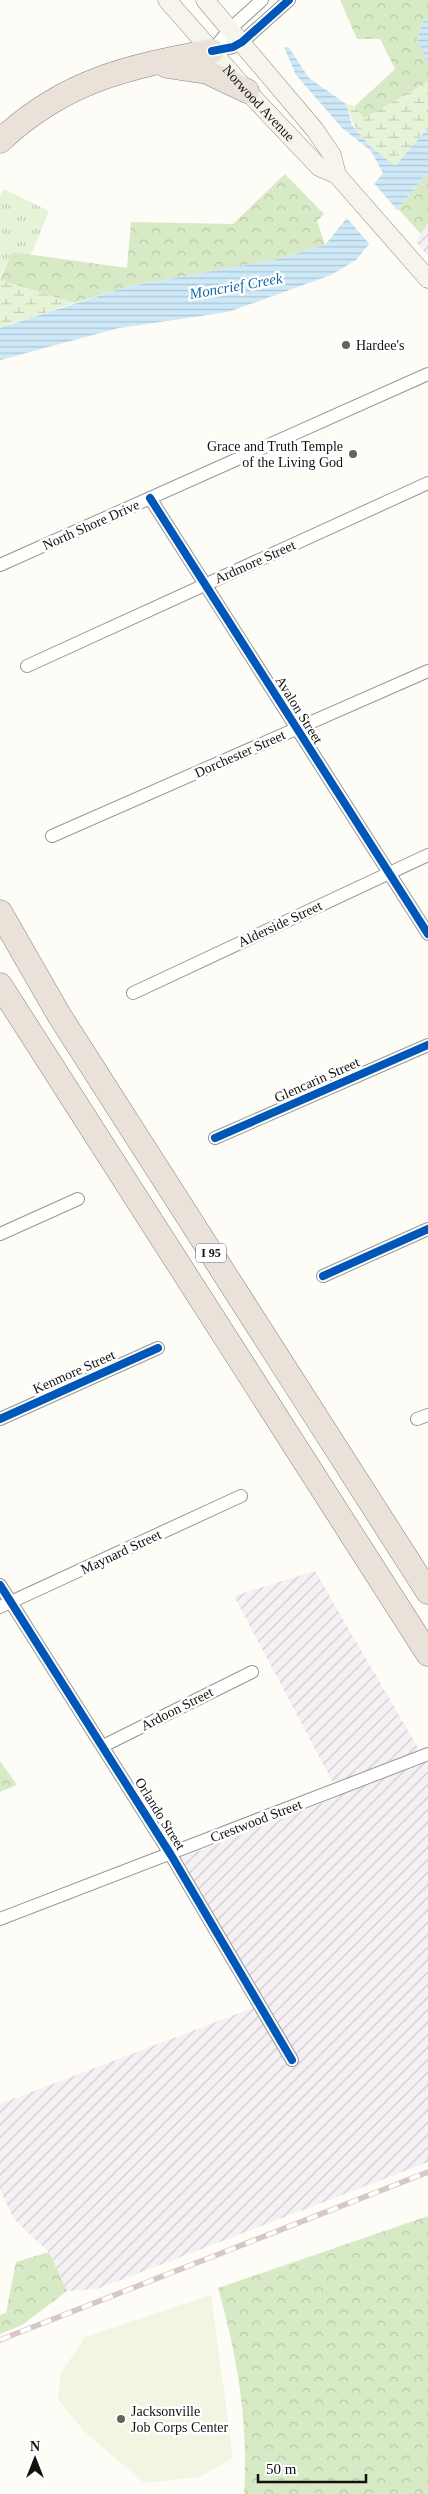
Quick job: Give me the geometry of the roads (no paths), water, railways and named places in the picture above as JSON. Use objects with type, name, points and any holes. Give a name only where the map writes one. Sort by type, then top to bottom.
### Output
[{"type":"highway","points":[[0,141],[32,114],[52,101],[93,80],[141,65],[212,51]]},
{"type":"highway","points":[[141,65],[207,72],[246,91]]},
{"type":"highway","name":"I 95","points":[[0,912],[59,1015],[428,1592]]},
{"type":"highway","name":"I 95","points":[[0,985],[428,1654]]},
{"type":"main road","name":"Norwood Avenue","points":[[167,0],[246,91],[319,167],[338,175]]},
{"type":"main road","name":"Norwood Avenue","points":[[205,0],[242,42],[332,154],[338,175],[428,279]]},
{"type":"street","points":[[212,51],[230,29],[262,0]]},
{"type":"street","points":[[212,51],[228,48],[242,42],[290,0]]},
{"type":"street","name":"North Shore Drive","points":[[0,565],[428,374]]},
{"type":"street","name":"Ardmore Street","points":[[27,666],[428,483]]},
{"type":"street","name":"Avalon Street","points":[[150,498],[296,730],[428,934]]},
{"type":"street","name":"Dorchester Street","points":[[52,836],[428,671]]},
{"type":"street","name":"Alderside Street","points":[[133,993],[428,855]]},
{"type":"street","name":"Glencarin Street","points":[[215,1138],[428,1045]]},
{"type":"street","points":[[0,1234],[78,1199]]},
{"type":"street","points":[[323,1276],[428,1229]]},
{"type":"street","name":"Kenmore Street","points":[[0,1419],[158,1348]]},
{"type":"street","name":"Maynard Street","points":[[6,1604],[241,1496]]},
{"type":"street","name":"Orlando Street","points":[[0,1585],[6,1604],[103,1746],[171,1855],[292,2060]]},
{"type":"street","name":"Ardoon Street","points":[[103,1746],[252,1672]]},
{"type":"street","name":"Crestwood Street","points":[[0,1919],[171,1855],[428,1754]]},
{"type":"water","points":[[428,17],[428,63],[417,39],[424,19]]},
{"type":"water","name":"Moncrief Creek","points":[[284,47],[289,48],[309,78],[346,104],[352,125],[370,146],[395,166],[428,128],[428,172],[356,260],[331,275],[228,312],[119,328],[0,360],[0,328],[126,287],[278,259],[325,245],[383,173],[371,151],[342,128],[296,75]]},
{"type":"railway","points":[[0,2340],[428,2172]]},
{"type":"place","name":"Hardee's","points":[[346,345]]},
{"type":"place","name":"Grace and Truth Temple of the Living God","points":[[353,454]]},
{"type":"place","name":"Jacksonville Job Corps Center","points":[[121,2419]]}]
